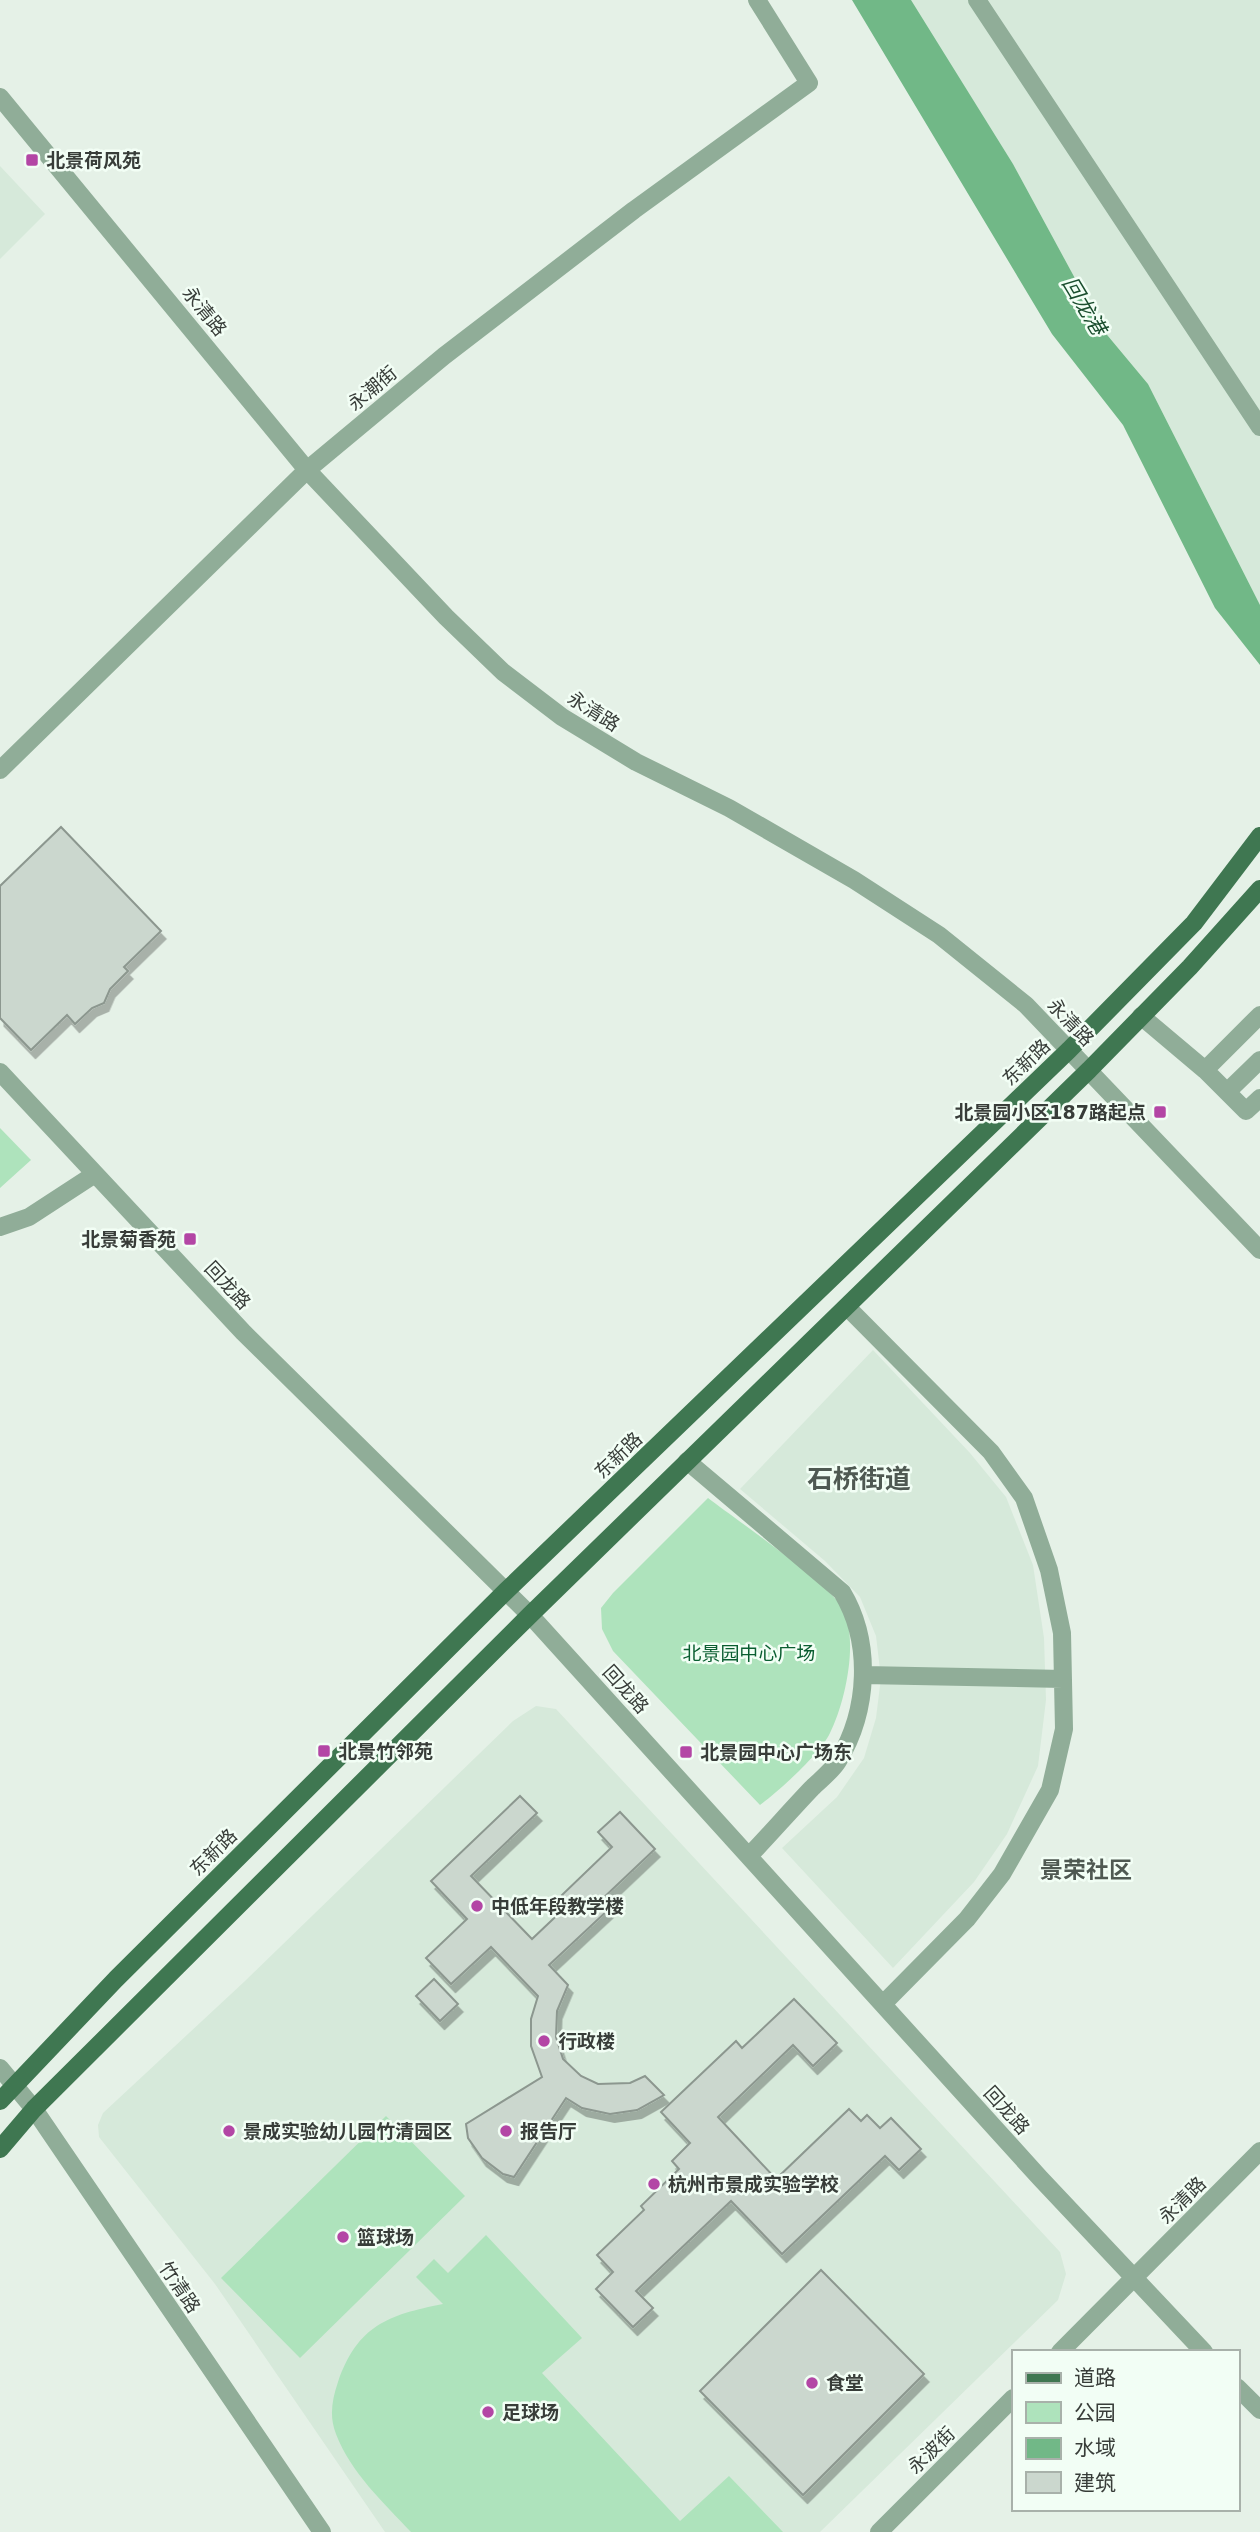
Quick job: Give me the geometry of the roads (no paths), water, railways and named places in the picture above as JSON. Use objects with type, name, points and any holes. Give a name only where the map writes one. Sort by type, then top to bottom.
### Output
[{"type":"main road","name":"东新路","points":[[0,2101],[13,2084],[506,1591],[1069,1050],[1194,923],[1260,836]]},
{"type":"main road","points":[[0,2150],[34,2109],[530,1615],[1089,1070],[1260,889]]},
{"type":"street","name":"永潮街","points":[[0,770],[307,470],[444,356],[634,210],[809,83],[757,0]]},
{"type":"street","points":[[977,0],[1260,427]]},
{"type":"street","name":"永清路","points":[[0,97],[307,470],[446,617],[503,672],[562,717],[636,762],[741,814],[854,880],[939,935],[1026,1005],[1260,1250]]},
{"type":"street","points":[[1205,1070],[1260,1015]]},
{"type":"street","points":[[1141,1016],[1205,1070],[1246,1111],[1260,1098]]},
{"type":"street","points":[[1227,1092],[1260,1060]]},
{"type":"street","name":"回龙路","points":[[0,1072],[243,1332],[530,1615],[1133,2279],[1202,2350]]},
{"type":"street","points":[[0,1227],[29,1217],[95,1174]]},
{"type":"street","points":[[847,1307],[990,1452],[1024,1498],[1049,1570],[1062,1633],[1064,1729],[1050,1790],[1002,1874],[967,1919],[883,2004]]},
{"type":"street","points":[[687,1461],[842,1592],[855,1615],[864,1675],[858,1710],[838,1761],[750,1855]]},
{"type":"street","points":[[864,1675],[1063,1679]]},
{"type":"street","name":"竹清路","points":[[0,2068],[34,2109],[322,2532]]},
{"type":"street","name":"永清路","points":[[1133,2279],[1260,2151]]},
{"type":"street","points":[[1062,2350],[1133,2279]]},
{"type":"street","points":[[1239,2388],[1260,2410]]},
{"type":"street","name":"永波街","points":[[879,2532],[1012,2399]]},
{"type":"water","name":"回龙港","points":[[852,0],[911,0],[1013,164],[1103,330],[1148,384],[1260,605],[1260,665],[1215,608],[1123,425],[1052,334]]},
{"type":"place","name":"北景荷风苑","points":[[32,160]]},
{"type":"place","name":"北景园小区187路起点","points":[[1160,1112]]},
{"type":"place","name":"北景菊香苑","points":[[190,1239]]},
{"type":"place","name":"北景竹邻苑","points":[[324,1751]]},
{"type":"place","name":"北景园中心广场东","points":[[686,1752]]},
{"type":"place","name":"中低年段教学楼","points":[[477,1906]]},
{"type":"place","name":"行政楼","points":[[544,2041]]},
{"type":"place","name":"景成实验幼儿园竹清园区","points":[[229,2131]]},
{"type":"place","name":"报告厅","points":[[506,2131]]},
{"type":"place","name":"杭州市景成实验学校","points":[[654,2184]]},
{"type":"place","name":"篮球场","points":[[343,2237]]},
{"type":"place","name":"食堂","points":[[812,2383]]},
{"type":"place","name":"足球场","points":[[488,2412]]},
{"type":"district","name":"石桥街道","points":[[859,1479]]},
{"type":"district","name":"景荣社区","points":[[1086,1870]]},
{"type":"park label","name":"北景园中心广场","points":[[749,1653]]}]
